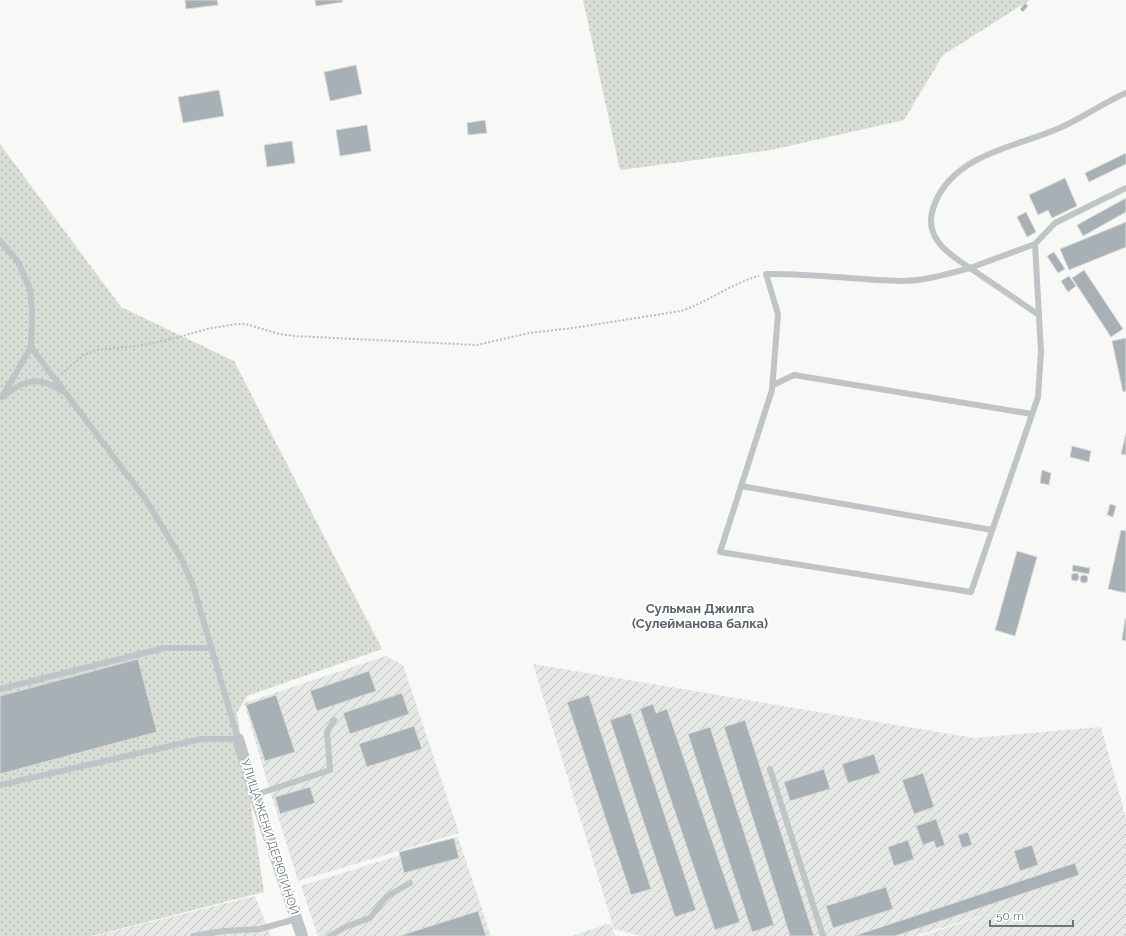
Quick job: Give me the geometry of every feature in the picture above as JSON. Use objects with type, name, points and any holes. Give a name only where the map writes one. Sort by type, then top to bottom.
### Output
[{"type":"street","name":"УЛИЦА ЖЕНИ ДЕРЮГИНОЙ","points":[[238,738],[255,796],[302,936]]},
{"type":"lane","points":[[1039,315],[946,251],[933,233],[931,222],[932,209],[946,185],[958,173],[977,160],[1019,142],[1064,126],[1126,93]]},
{"type":"lane","points":[[1035,244],[1041,352],[1038,397],[971,592],[720,552],[773,385],[778,314],[766,274],[902,281],[930,278],[970,268],[1035,244],[1055,223],[1126,188]]},
{"type":"lane","points":[[0,241],[17,260],[30,289],[32,311],[31,347],[1,398]]},
{"type":"lane","points":[[0,786],[201,739],[238,738],[193,585],[181,558],[146,500],[31,347]]},
{"type":"lane","points":[[773,385],[794,375],[1032,414]]},
{"type":"lane","points":[[1,398],[19,385],[35,381],[51,384],[65,394]]},
{"type":"lane","points":[[741,486],[992,530]]},
{"type":"lane","points":[[0,689],[164,648],[211,648]]},
{"type":"lane","points":[[255,796],[330,770],[327,732],[334,720]]},
{"type":"lane","points":[[770,769],[822,936]]},
{"type":"lane","points":[[330,936],[345,927],[370,918],[386,897],[410,883]]},
{"type":"lane","points":[[193,936],[224,930],[246,933],[296,918]]},
{"type":"path","points":[[55,380],[84,355],[95,350],[137,346],[172,339],[207,329],[236,324],[246,324],[279,334],[294,336],[477,345],[529,333],[573,328],[681,311],[691,308],[741,283],[766,274]]},
{"type":"shaded area","points":[[583,0],[1030,0],[943,55],[904,120],[771,150],[620,170]]},
{"type":"shaded area","points":[[0,144],[121,307],[234,361],[382,649],[247,696],[237,713],[264,892],[92,936],[0,936]]},
{"type":"shaded area","points":[[386,656],[403,665],[459,833],[298,881],[244,703]]},
{"type":"shaded area","points":[[533,664],[974,738],[1101,727],[1126,818],[1126,936],[922,936],[997,911],[915,936],[641,936],[614,929]]},
{"type":"shaded area","points":[[458,837],[491,936],[318,936],[301,886]]},
{"type":"shaded area","points":[[255,896],[271,936],[94,936]]},
{"type":"shaded area","points":[[611,923],[615,936],[572,936]]},
{"type":"building","points":[[185,0],[217,0],[218,5],[186,9]]},
{"type":"building","points":[[315,0],[342,0],[343,2],[316,6]]},
{"type":"building","points":[[1025,3],[1028,6],[1023,12],[1020,9]]},
{"type":"building","points":[[356,65],[362,94],[330,101],[324,72]]},
{"type":"building","points":[[219,90],[224,116],[183,123],[178,97]]},
{"type":"building","points":[[485,120],[487,133],[468,135],[467,123]]},
{"type":"building","points":[[367,125],[371,151],[340,156],[336,130]]},
{"type":"building","points":[[292,141],[295,163],[267,167],[264,145]]},
{"type":"building","points":[[1126,153],[1126,164],[1089,182],[1085,173]]},
{"type":"building","points":[[1065,178],[1077,206],[1052,218],[1048,210],[1038,215],[1029,195]]},
{"type":"building","points":[[1126,198],[1126,212],[1083,236],[1077,225]]},
{"type":"building","points":[[1026,212],[1036,232],[1027,237],[1017,217]]},
{"type":"building","points":[[1126,222],[1126,247],[1069,270],[1060,249]]},
{"type":"building","points":[[1054,252],[1065,269],[1058,273],[1047,256]]},
{"type":"building","points":[[1084,270],[1123,329],[1111,337],[1072,278]]},
{"type":"building","points":[[1069,276],[1076,286],[1068,292],[1061,281]]},
{"type":"building","points":[[1126,338],[1126,391],[1123,392],[1112,341]]},
{"type":"building","points":[[1126,433],[1126,455],[1121,454]]},
{"type":"building","points":[[1072,446],[1091,451],[1089,462],[1070,457]]},
{"type":"building","points":[[1042,470],[1051,473],[1049,485],[1040,483]]},
{"type":"building","points":[[1110,504],[1116,506],[1113,517],[1107,515]]},
{"type":"building","points":[[1121,530],[1126,531],[1126,593],[1108,589]]},
{"type":"building","points":[[1017,551],[1037,557],[1015,636],[995,630]]},
{"type":"building","points":[[1073,565],[1090,568],[1089,574],[1072,571]]},
{"type":"building","points":[[1075,573],[1078,574],[1078,580],[1075,581],[1072,580],[1071,577],[1072,574]]},
{"type":"building","points":[[1084,575],[1087,576],[1087,582],[1084,583],[1081,582],[1080,579],[1081,576]]},
{"type":"building","points":[[1126,619],[1126,641],[1122,640]]},
{"type":"building","points":[[138,659],[157,732],[0,774],[0,696]]},
{"type":"building","points":[[369,671],[376,691],[317,711],[310,691]]},
{"type":"building","points":[[402,693],[409,714],[350,734],[343,713]]},
{"type":"building","points":[[276,695],[295,752],[265,761],[246,705]]},
{"type":"building","points":[[589,695],[651,889],[631,895],[567,702]]},
{"type":"building","points":[[653,704],[656,713],[667,709],[740,922],[715,930],[640,709]]},
{"type":"building","points":[[631,713],[696,910],[675,917],[610,720]]},
{"type":"building","points":[[745,720],[814,936],[790,936],[724,727]]},
{"type":"building","points":[[414,726],[422,749],[367,767],[359,744]]},
{"type":"building","points":[[710,727],[774,925],[752,932],[688,734]]},
{"type":"building","points":[[874,754],[880,773],[848,783],[842,764]]},
{"type":"building","points":[[824,769],[830,789],[790,801],[784,782]]},
{"type":"building","points":[[923,773],[934,807],[914,814],[902,780]]},
{"type":"building","points":[[310,787],[315,803],[280,814],[275,797]]},
{"type":"building","points":[[936,819],[945,845],[936,848],[934,841],[923,845],[916,826]]},
{"type":"building","points":[[968,832],[972,845],[962,848],[958,835]]},
{"type":"building","points":[[454,838],[459,858],[404,873],[399,852]]},
{"type":"building","points":[[908,840],[914,859],[894,866],[888,847]]},
{"type":"building","points":[[1032,845],[1038,865],[1020,871],[1014,851]]},
{"type":"building","points":[[1075,863],[1079,875],[895,936],[854,936]]},
{"type":"building","points":[[886,887],[893,909],[833,928],[826,906]]},
{"type":"building","points":[[478,911],[486,936],[399,936]]},
{"type":"district","name":"Сульман Джилга (Сулейманова балка)","points":[[700,616]]}]
